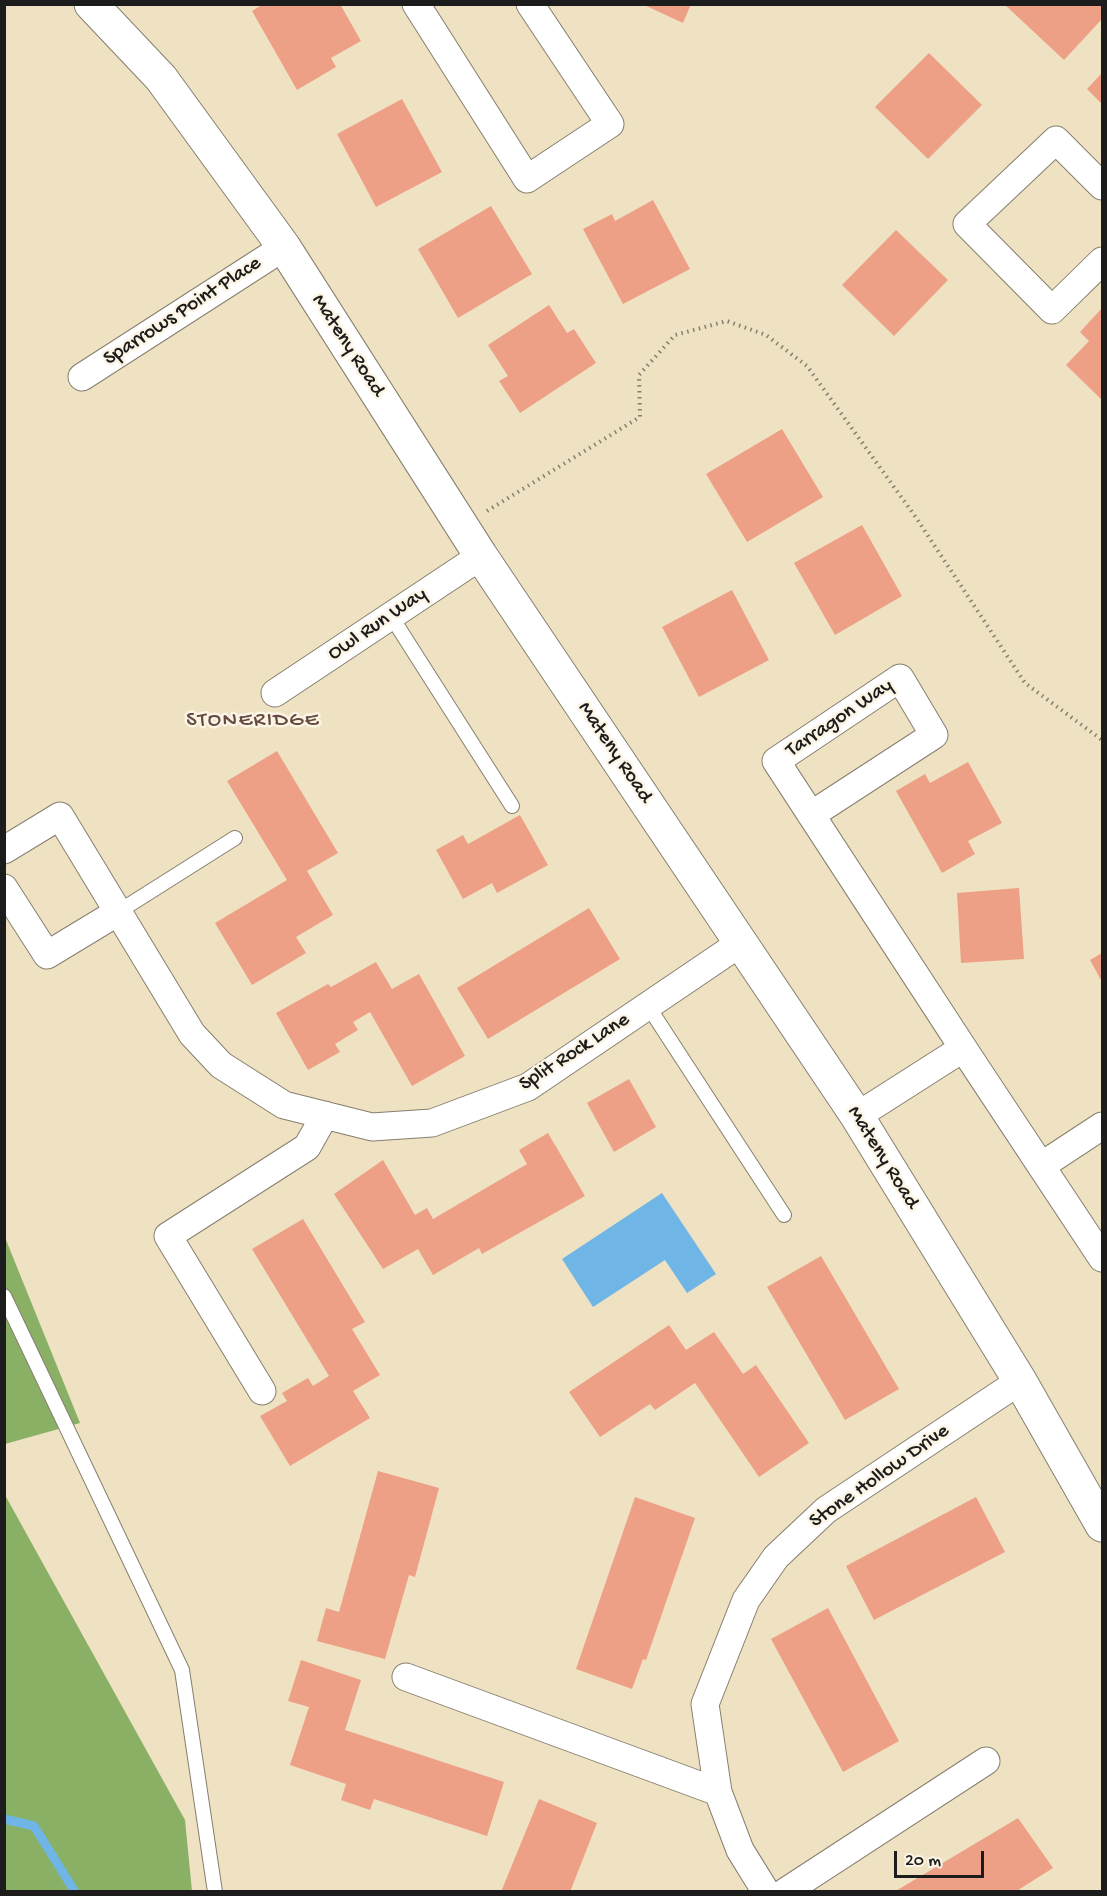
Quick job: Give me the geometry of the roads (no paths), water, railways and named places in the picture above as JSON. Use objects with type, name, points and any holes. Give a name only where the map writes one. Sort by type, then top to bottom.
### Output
[{"type":"street","name":"Mateny Road","points":[[91,4],[161,78],[284,247],[481,556],[739,944],[857,1116],[1020,1381],[1102,1525]]},
{"type":"street","points":[[416,4],[527,179],[610,124],[530,4]]},
{"type":"street","points":[[1102,186],[1056,140],[967,224],[1052,310],[1102,261]]},
{"type":"street","name":"Sparrows Point Place","points":[[82,377],[284,247]]},
{"type":"street","name":"Owl Run Way","points":[[275,693],[481,556]]},
{"type":"street","name":"Tarragon Way","points":[[811,815],[934,735],[900,678],[776,761],[962,1049],[1102,1258]]},
{"type":"street","name":"Split Rock Lane","points":[[4,849],[60,816],[192,1034],[221,1065],[284,1105],[372,1127],[432,1123],[528,1088],[739,944]]},
{"type":"street","points":[[4,888],[47,955],[118,912]]},
{"type":"street","points":[[857,1116],[962,1049]]},
{"type":"street","points":[[262,1391],[168,1236],[306,1147],[325,1115]]},
{"type":"street","points":[[1041,1166],[1102,1126]]},
{"type":"street","name":"Stone Hollow Drive","points":[[766,1892],[740,1850],[718,1792],[705,1704],[746,1600],[776,1557],[826,1510],[1020,1381]]},
{"type":"street","points":[[406,1677],[718,1792]]},
{"type":"street","points":[[785,1892],[986,1761]]},
{"type":"lane","points":[[391,616],[512,806]]},
{"type":"lane","points":[[118,912],[235,838]]},
{"type":"lane","points":[[648,1005],[784,1215]]},
{"type":"lane","points":[[4,1296],[182,1670],[215,1892]]},
{"type":"water","points":[[662,1193],[716,1274],[687,1293],[665,1260],[593,1307],[562,1259]]},
{"type":"waterway","points":[[4,1819],[34,1826],[75,1892]]},
{"type":"district","name":"STONERIDGE","points":[[253,722]]}]
